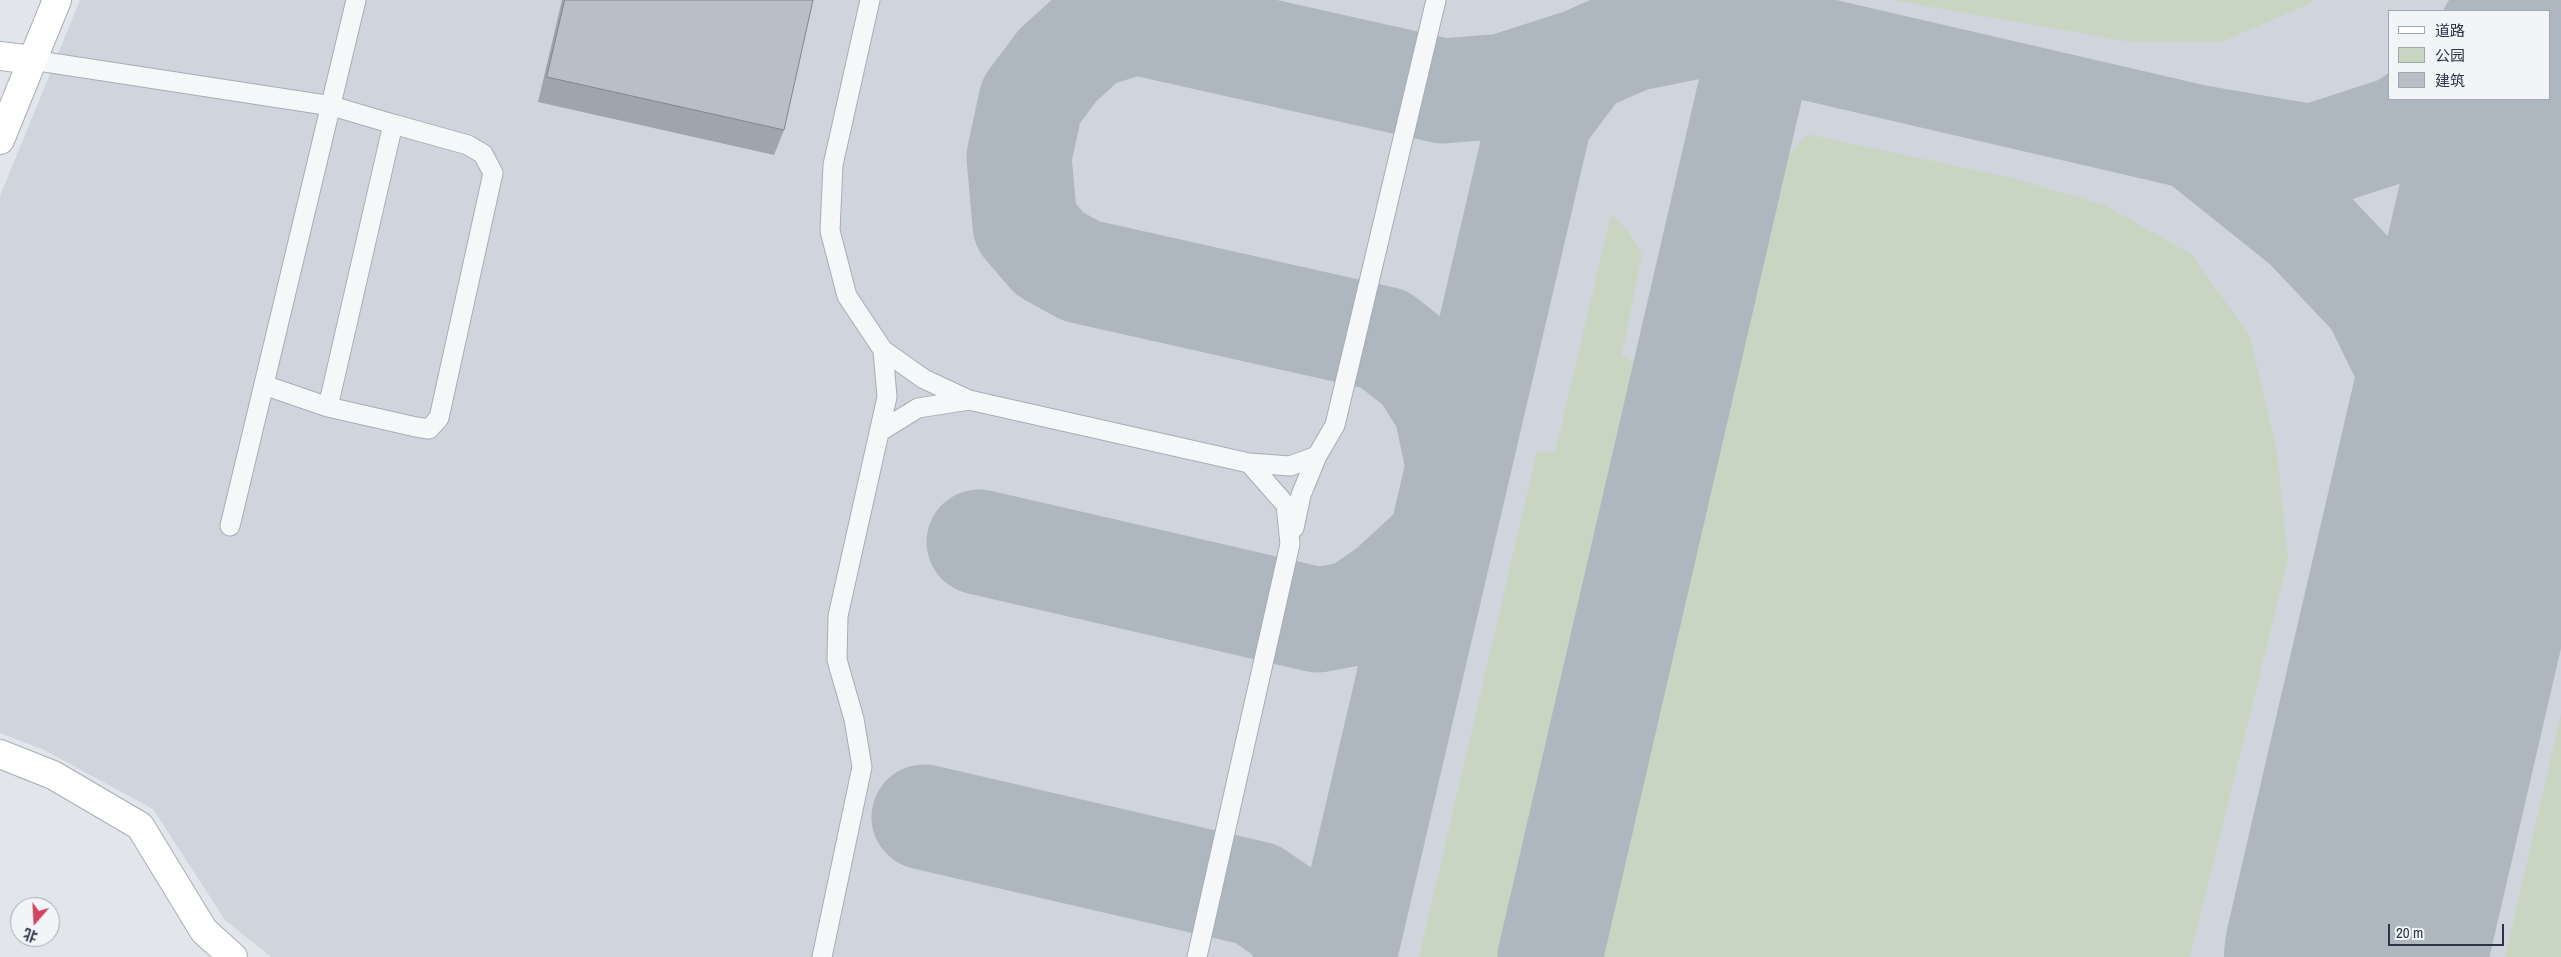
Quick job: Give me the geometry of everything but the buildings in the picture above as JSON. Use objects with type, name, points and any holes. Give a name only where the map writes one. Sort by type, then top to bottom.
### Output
[{"type":"street","points":[[0,140],[57,0]]},
{"type":"street","points":[[0,56],[32,60]]},
{"type":"street","points":[[0,754],[53,775],[140,826],[204,931],[233,957]]},
{"type":"lane","points":[[230,526],[356,0]]},
{"type":"lane","points":[[870,0],[833,165],[830,232],[847,296],[883,350],[924,379],[969,400],[1249,463],[1290,466],[1317,456]]},
{"type":"lane","points":[[1196,957],[1300,495],[1317,456],[1335,424],[1436,0]]},
{"type":"lane","points":[[32,60],[332,106],[468,145],[483,154],[494,173],[439,418],[429,429],[328,407],[264,385]]},
{"type":"lane","points":[[328,407],[393,124]]},
{"type":"lane","points":[[822,957],[862,767],[854,719],[837,660],[838,616],[887,397],[883,350]]},
{"type":"lane","points":[[879,432],[918,408],[969,400]]},
{"type":"lane","points":[[1249,463],[1286,505],[1290,544]]},
{"type":"shaded area","points":[[80,0],[2561,0],[2561,957],[271,957],[225,920],[153,809],[44,750],[0,733],[0,196]]},
{"type":"green space","points":[[1891,0],[2313,0],[2309,4],[2221,42],[2131,42]]},
{"type":"green space","points":[[1807,134],[2008,177],[2105,205],[2191,254],[2250,336],[2277,452],[2288,560],[2190,957],[1599,957],[1786,159]]},
{"type":"green space","points":[[1611,214],[1627,229],[1642,255],[1622,355],[1638,363],[1500,957],[1419,957],[1537,451],[1555,452]]},
{"type":"green space","points":[[2561,714],[2561,957],[2505,957]]},
{"type":"taxiway","points":[[1108,0],[1135,22],[1443,91],[1504,86],[1582,61]]},
{"type":"taxiway","points":[[1550,957],[1771,0]]},
{"type":"taxiway","points":[[2538,10],[2547,0]]},
{"type":"taxiway","points":[[1694,16],[1707,24],[2195,137]]},
{"type":"taxiway","points":[[1135,22],[1090,36],[1058,65],[1031,101],[1019,157],[1025,225],[1050,254],[1081,271],[1384,339],[1422,369],[1446,407],[1458,465]]},
{"type":"taxiway","points":[[1344,957],[1540,117],[1582,61],[1632,39],[1707,24]]},
{"type":"taxiway","points":[[2441,590],[2442,462],[2420,391],[2375,299],[2305,225],[2195,137],[2312,157],[2401,128],[2443,100]]},
{"type":"taxiway","points":[[979,542],[1318,620],[1355,613],[1390,589],[1440,543]]},
{"type":"taxiway","points":[[924,817],[1257,894],[1290,917],[1315,957]]},
{"type":"runway","points":[[2355,957],[2561,68]]}]
